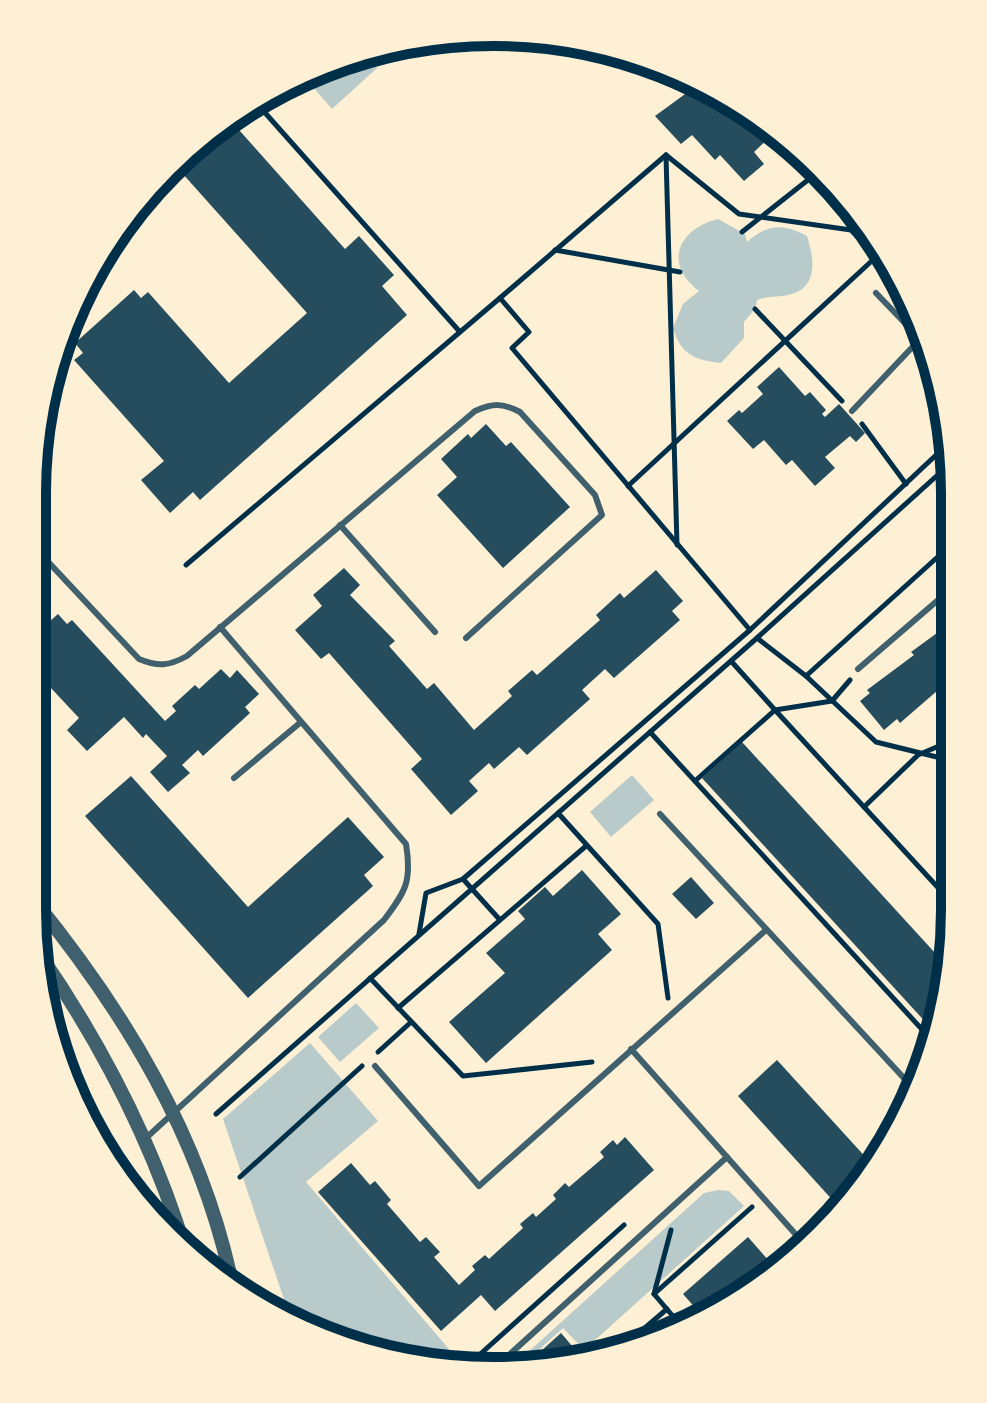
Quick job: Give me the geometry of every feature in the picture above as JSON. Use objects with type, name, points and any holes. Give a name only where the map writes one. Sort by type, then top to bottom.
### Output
[{"type":"street","points":[[46,916],[112,1002],[175,1113],[228,1270]]},
{"type":"street","points":[[50,970],[80,1014],[146,1138],[177,1226]]},
{"type":"lane","points":[[876,293],[909,327]]},
{"type":"lane","points":[[852,411],[916,347]]},
{"type":"lane","points":[[46,560],[139,659],[156,666],[172,664],[475,411],[492,404],[506,405],[520,412],[595,495],[602,515],[466,638]]},
{"type":"lane","points":[[340,525],[435,632]]},
{"type":"lane","points":[[858,669],[941,597]]},
{"type":"lane","points":[[146,1138],[384,920],[405,892],[410,869],[406,844],[220,627]]},
{"type":"lane","points":[[234,778],[301,722]]},
{"type":"lane","points":[[660,814],[907,1081]]},
{"type":"lane","points":[[375,1066],[479,1186],[766,930]]},
{"type":"lane","points":[[631,1049],[798,1237]]},
{"type":"lane","points":[[507,1357],[727,1157]]},
{"type":"path","points":[[263,110],[460,332]]},
{"type":"path","points":[[186,565],[666,155]]},
{"type":"path","points":[[666,155],[739,214],[851,230],[868,248]]},
{"type":"path","points":[[666,155],[677,545]]},
{"type":"path","points":[[742,232],[811,178]]},
{"type":"path","points":[[555,250],[680,272]]},
{"type":"path","points":[[628,486],[874,259]]},
{"type":"path","points":[[876,293],[888,282]]},
{"type":"path","points":[[500,298],[529,332],[512,348],[750,630]]},
{"type":"path","points":[[755,309],[852,411],[906,484]]},
{"type":"path","points":[[419,935],[426,893],[463,879],[750,630],[939,453]]},
{"type":"path","points":[[216,1114],[940,473]]},
{"type":"path","points":[[806,676],[941,554]]},
{"type":"path","points":[[757,638],[806,676],[876,742],[941,759]]},
{"type":"path","points":[[731,661],[941,891]]},
{"type":"path","points":[[695,781],[775,710],[832,701],[858,669]]},
{"type":"path","points":[[650,732],[924,1032]]},
{"type":"path","points":[[864,807],[918,755],[941,745]]},
{"type":"path","points":[[558,813],[658,924],[670,1015]]},
{"type":"path","points":[[398,1008],[586,846]]},
{"type":"path","points":[[463,879],[500,921]]},
{"type":"path","points":[[370,978],[463,1076],[620,1060]]},
{"type":"path","points":[[376,1054],[410,1023]]},
{"type":"path","points":[[240,1177],[365,1064]]},
{"type":"path","points":[[654,1294],[752,1206]]},
{"type":"path","points":[[654,1294],[675,1216]]},
{"type":"path","points":[[478,1356],[633,1217]]},
{"type":"path","points":[[654,1294],[675,1318]]},
{"type":"path","points":[[640,1332],[667,1309]]},
{"type":"shaded area","points":[[373,63],[377,68],[332,109],[311,85]]},
{"type":"shaded area","points":[[718,219],[745,234],[747,242],[776,227],[798,232],[807,236],[812,260],[811,276],[803,288],[790,295],[757,300],[755,309],[744,322],[744,338],[721,363],[690,354],[680,344],[673,328],[683,304],[699,291],[681,270],[680,249],[693,231]]},
{"type":"shaded area","points":[[632,775],[654,800],[611,837],[590,812]]},
{"type":"shaded area","points":[[356,1003],[379,1028],[340,1062],[318,1037]]},
{"type":"shaded area","points":[[310,1043],[378,1121],[306,1182],[454,1355],[378,1342],[322,1323],[286,1306],[223,1119]]},
{"type":"shaded area","points":[[729,1191],[744,1206],[588,1347],[582,1348],[563,1328],[533,1355],[526,1354],[704,1193]]},
{"type":"building","points":[[689,91],[768,139],[754,152],[764,164],[744,181],[720,155],[715,160],[692,135],[681,144],[655,116]]},
{"type":"building","points":[[236,127],[345,249],[359,236],[394,275],[382,286],[407,315],[200,500],[193,492],[170,513],[141,480],[164,461],[74,360],[83,353],[75,343],[134,290],[141,298],[148,292],[229,383],[307,313],[182,173]]},
{"type":"building","points":[[779,367],[805,396],[810,392],[826,410],[822,414],[825,417],[839,404],[865,433],[856,442],[850,436],[825,457],[835,468],[815,486],[792,460],[786,465],[764,440],[753,449],[727,421],[739,410],[742,413],[763,394],[757,387]]},
{"type":"building","points":[[486,424],[506,446],[511,442],[570,507],[503,568],[437,495],[457,477],[441,459],[468,434],[471,438]]},
{"type":"building","points":[[344,568],[360,585],[350,595],[395,641],[389,646],[427,689],[434,683],[474,730],[512,696],[508,691],[532,670],[537,675],[600,620],[596,615],[620,593],[624,598],[656,570],[683,601],[672,611],[680,620],[614,678],[605,669],[582,690],[590,699],[527,755],[519,747],[494,769],[489,763],[469,781],[478,791],[451,815],[411,769],[422,759],[329,653],[321,659],[295,630],[322,606],[313,595]]},
{"type":"building","points":[[58,614],[67,624],[72,620],[165,721],[176,711],[172,706],[195,685],[199,689],[221,669],[230,678],[237,670],[259,694],[245,707],[250,713],[203,756],[198,750],[182,765],[190,773],[168,792],[150,772],[167,756],[146,734],[143,738],[124,717],[87,751],[67,730],[79,718],[46,683],[46,625]]},
{"type":"building","points":[[941,630],[941,688],[900,723],[897,719],[884,730],[860,701],[870,693],[867,690],[914,655],[911,652]]},
{"type":"building","points":[[742,742],[938,956],[926,1023],[702,778]]},
{"type":"building","points":[[131,776],[248,907],[348,817],[384,857],[364,875],[373,886],[248,998],[85,816]]},
{"type":"building","points":[[582,870],[621,914],[598,934],[612,950],[486,1063],[449,1022],[505,973],[486,953],[525,919],[518,911],[545,887],[553,896]]},
{"type":"building","points":[[691,877],[714,903],[696,919],[672,894]]},
{"type":"building","points":[[777,1060],[866,1158],[833,1201],[738,1096]]},
{"type":"building","points":[[625,1137],[654,1170],[495,1311],[481,1295],[441,1331],[318,1192],[351,1163],[370,1185],[375,1181],[391,1200],[387,1204],[420,1242],[426,1237],[440,1252],[434,1257],[459,1285],[475,1270],[472,1266],[485,1255],[489,1259],[523,1228],[520,1224],[533,1213],[536,1217],[556,1199],[553,1195],[565,1183],[569,1187],[604,1157],[600,1152],[613,1140],[617,1145]]},
{"type":"building","points":[[748,1237],[770,1262],[696,1308],[683,1294]]},
{"type":"building","points":[[561,1333],[575,1349],[552,1353],[537,1355]]}]
